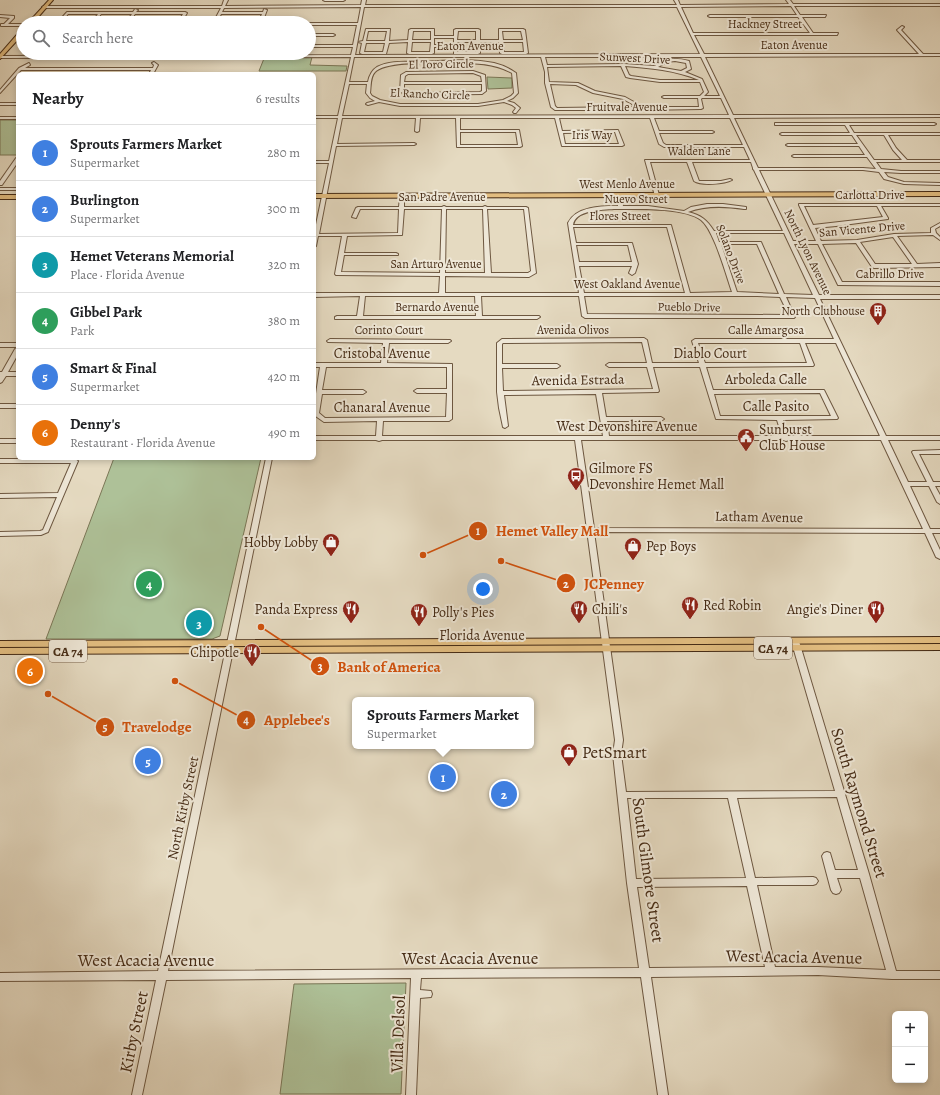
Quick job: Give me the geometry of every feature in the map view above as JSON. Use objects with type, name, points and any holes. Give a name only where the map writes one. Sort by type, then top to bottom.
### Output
[{"type":"highway","points":[[40,16],[51,0]]},
{"type":"highway","points":[[37,16],[55,0]]},
{"type":"highway","points":[[0,62],[1,57],[16,39]]},
{"type":"highway","points":[[1,57],[16,43]]},
{"type":"main road","name":"West Menlo Avenue","points":[[316,196],[938,194]]},
{"type":"main road","points":[[0,197],[16,197]]},
{"type":"main road","name":"Florida Avenue","points":[[0,644],[231,646],[318,650],[389,650],[605,645],[796,644],[940,640]]},
{"type":"main road","points":[[389,650],[411,645],[470,644],[482,641]]},
{"type":"main road","name":"Florida Avenue","points":[[0,651],[482,641],[605,645]]},
{"type":"main road","points":[[318,650],[338,646],[386,646],[401,642]]},
{"type":"main road","points":[[0,648],[21,648],[34,644]]},
{"type":"main road","name":"Florida Avenue","points":[[796,644],[940,647]]},
{"type":"street","points":[[218,16],[226,0]]},
{"type":"street","points":[[325,0],[342,0]]},
{"type":"street","points":[[364,0],[316,235],[400,234],[402,196]]},
{"type":"street","name":"North Lyon Avenue","points":[[676,0],[940,557]]},
{"type":"street","points":[[788,0],[812,34]]},
{"type":"street","points":[[46,7],[940,5]]},
{"type":"street","points":[[132,16],[138,7]]},
{"type":"street","points":[[263,16],[267,7]]},
{"type":"street","points":[[65,16],[67,13],[185,13],[183,16]]},
{"type":"street","points":[[220,13],[264,13]]},
{"type":"street","points":[[0,16],[12,16],[5,25]]},
{"type":"street","points":[[710,16],[825,16]]},
{"type":"street","points":[[316,24],[360,24]]},
{"type":"street","points":[[330,46],[336,24]]},
{"type":"street","points":[[0,25],[16,25]]},
{"type":"street","points":[[902,27],[899,30],[922,55]]},
{"type":"street","points":[[366,30],[389,30],[387,42],[386,53],[362,53],[366,30]]},
{"type":"street","points":[[411,30],[433,30],[432,41],[432,53],[409,53],[411,30]]},
{"type":"street","points":[[456,30],[478,30],[478,53],[455,53],[455,41],[456,30]]},
{"type":"street","points":[[500,30],[523,30],[524,41],[526,53],[502,53],[500,30]]},
{"type":"street","name":"Hackney Street","points":[[692,34],[837,34]]},
{"type":"street","points":[[316,35],[333,35]]},
{"type":"street","points":[[432,41],[455,41]]},
{"type":"street","points":[[356,42],[524,41]]},
{"type":"street","points":[[316,46],[355,46]]},
{"type":"street","name":"Eaton Avenue","points":[[316,56],[940,55]]},
{"type":"street","points":[[443,56],[444,72]]},
{"type":"street","points":[[543,56],[549,77],[547,83],[553,107],[557,109],[701,108],[699,98]]},
{"type":"street","points":[[633,56],[638,66]]},
{"type":"street","name":"Eaton Avenue","points":[[1,57],[16,57]]},
{"type":"street","points":[[88,72],[96,60]]},
{"type":"street","points":[[656,67],[659,63],[666,61],[688,62],[689,69],[682,72]]},
{"type":"street","name":"El Rancho Circle","points":[[501,66],[484,63],[443,62],[408,63],[385,66],[373,72],[369,83],[368,93],[371,97],[379,101],[400,105],[483,105],[504,101]]},
{"type":"street","points":[[376,63],[385,66]]},
{"type":"street","points":[[501,66],[509,63]]},
{"type":"street","points":[[17,72],[29,64]]},
{"type":"street","points":[[66,69],[69,64]]},
{"type":"street","points":[[114,69],[117,64]]},
{"type":"street","points":[[152,72],[156,65],[154,64]]},
{"type":"street","name":"Sunwest Drive","points":[[545,66],[568,64],[607,64],[624,68],[638,66],[656,67],[682,72]]},
{"type":"street","points":[[501,66],[509,69],[515,76],[516,93],[504,101]]},
{"type":"street","points":[[644,66],[644,69],[624,68],[627,76],[630,77],[660,81],[701,81],[706,92],[699,98]]},
{"type":"street","points":[[20,69],[154,69]]},
{"type":"street","name":"El Toro Circle","points":[[444,72],[482,74],[484,91],[481,93],[443,94],[402,92],[402,75],[407,73],[444,72]]},
{"type":"street","name":"Sunwest Drive","points":[[682,72],[678,74],[679,76],[692,76],[701,81]]},
{"type":"street","points":[[0,92],[16,74]]},
{"type":"street","points":[[348,83],[369,83]]},
{"type":"street","points":[[402,83],[484,83]]},
{"type":"street","points":[[547,83],[578,84],[594,92],[624,98],[633,103],[636,109],[637,117]]},
{"type":"street","points":[[442,117],[443,94]]},
{"type":"street","points":[[665,98],[722,98]]},
{"type":"street","points":[[368,104],[379,101]]},
{"type":"street","points":[[504,101],[517,106],[518,108],[515,112]]},
{"type":"street","points":[[0,104],[16,104]]},
{"type":"street","points":[[468,105],[468,112]]},
{"type":"street","points":[[927,116],[934,124],[940,127]]},
{"type":"street","name":"Fruitvale Avenue","points":[[316,118],[940,116]]},
{"type":"street","points":[[417,131],[418,117]]},
{"type":"street","points":[[458,117],[458,131],[458,146],[520,146],[518,131],[458,131]]},
{"type":"street","points":[[557,117],[560,132]]},
{"type":"street","points":[[652,117],[661,144],[665,146],[744,146]]},
{"type":"street","points":[[0,118],[16,118]]},
{"type":"street","points":[[776,124],[934,124]]},
{"type":"street","points":[[846,124],[860,145],[886,178],[910,184],[940,184]]},
{"type":"street","name":"Iris Way","points":[[617,131],[622,145],[563,145],[560,132],[617,131]]},
{"type":"street","points":[[657,132],[712,132]]},
{"type":"street","points":[[782,134],[940,134]]},
{"type":"street","points":[[885,134],[894,149],[906,161]]},
{"type":"street","points":[[335,145],[414,144]]},
{"type":"street","points":[[788,145],[860,145]]},
{"type":"street","points":[[794,156],[870,156]]},
{"type":"street","name":"Walden Lane","points":[[657,195],[647,161],[752,161]]},
{"type":"street","points":[[689,161],[696,181],[703,183],[730,180]]},
{"type":"street","points":[[874,161],[940,161]]},
{"type":"street","points":[[0,184],[16,162]]},
{"type":"street","points":[[316,162],[331,162]]},
{"type":"street","points":[[755,169],[940,172]]},
{"type":"street","points":[[890,184],[895,181]]},
{"type":"street","points":[[0,189],[16,188]]},
{"type":"street","points":[[938,194],[940,200]]},
{"type":"street","points":[[618,195],[621,208]]},
{"type":"street","name":"Carlotta Drive","points":[[812,227],[801,205],[940,205]]},
{"type":"street","points":[[819,243],[812,227],[886,218],[878,205]]},
{"type":"street","points":[[686,211],[706,206],[734,206],[744,208]]},
{"type":"street","points":[[442,294],[444,207]]},
{"type":"street","points":[[485,207],[488,274]]},
{"type":"street","name":"San Padre Avenue","points":[[354,217],[358,208],[526,208],[534,272]]},
{"type":"street","name":"Nuevo Street","points":[[571,226],[572,219],[590,210],[621,208],[671,209],[686,211]]},
{"type":"street","name":"Solano Drive","points":[[686,211],[702,217],[710,224],[735,294]]},
{"type":"street","points":[[940,224],[933,229],[934,234],[940,239]]},
{"type":"street","points":[[571,226],[582,294]]},
{"type":"street","name":"Flores Street","points":[[571,226],[669,226],[688,294]]},
{"type":"street","points":[[712,232],[786,232]]},
{"type":"street","points":[[345,234],[342,254],[396,254]]},
{"type":"street","name":"San Vicente Drive","points":[[791,244],[857,241],[894,235],[934,234]]},
{"type":"street","points":[[894,235],[915,266]]},
{"type":"street","points":[[857,241],[874,266],[940,265]]},
{"type":"street","points":[[717,243],[759,244],[783,296]]},
{"type":"street","name":"Cabrillo Drive","points":[[819,243],[840,284],[940,284]]},
{"type":"street","points":[[574,244],[630,244],[635,264],[632,273]]},
{"type":"street","name":"San Arturo Avenue","points":[[342,254],[338,274],[529,274],[534,272]]},
{"type":"street","points":[[577,264],[635,264]]},
{"type":"street","points":[[478,294],[479,317]]},
{"type":"street","name":"Pueblo Drive","points":[[582,294],[585,316],[792,317],[783,296]]},
{"type":"street","name":"West Oakland Avenue","points":[[316,295],[735,294],[818,298],[940,297]]},
{"type":"street","points":[[360,318],[363,295]]},
{"type":"street","name":"Bernardo Avenue","points":[[337,318],[537,317]]},
{"type":"street","name":"Avenida Olivos","points":[[500,366],[499,344],[502,341],[644,340],[650,365]]},
{"type":"street","name":"Corinto Court","points":[[330,341],[448,341]]},
{"type":"street","points":[[384,366],[386,341]]},
{"type":"street","name":"Calle Amargosa","points":[[702,365],[695,341],[838,341]]},
{"type":"street","name":"Diablo Court","points":[[609,365],[811,365],[802,341]]},
{"type":"street","points":[[0,345],[16,345]]},
{"type":"street","points":[[0,381],[2,374],[16,352]]},
{"type":"street","name":"Cristobal Avenue","points":[[316,366],[450,365],[449,391]]},
{"type":"street","name":"Avenida Estrada","points":[[501,393],[656,391],[650,365]]},
{"type":"street","points":[[702,365],[710,392]]},
{"type":"street","points":[[323,366],[320,392],[362,392]]},
{"type":"street","points":[[505,426],[501,393],[500,366],[557,366]]},
{"type":"street","points":[[2,374],[16,374]]},
{"type":"street","points":[[417,391],[449,391]]},
{"type":"street","name":"Chanaral Avenue","points":[[320,392],[316,414],[324,420],[449,419],[449,391]]},
{"type":"street","points":[[599,391],[606,438]]},
{"type":"street","name":"Arboleda Calle","points":[[710,392],[822,391],[835,418]]},
{"type":"street","name":"Calle Pasito","points":[[710,392],[718,418],[835,418]]},
{"type":"street","points":[[0,406],[16,406]]},
{"type":"street","points":[[603,418],[661,418]]},
{"type":"street","points":[[378,439],[380,419]]},
{"type":"street","points":[[780,419],[786,439]]},
{"type":"street","name":"West Devonshire Avenue","points":[[316,438],[940,438]]},
{"type":"street","name":"South Gilmore Street","points":[[578,438],[619,740],[617,754],[632,883],[663,1095]]},
{"type":"street","points":[[0,441],[16,441]]},
{"type":"street","points":[[940,452],[915,452],[940,502]]},
{"type":"street","name":"North Kirby Street","points":[[162,976],[269,460]]},
{"type":"street","points":[[0,461],[75,461],[46,531],[41,533],[0,534]]},
{"type":"street","points":[[906,484],[940,484]]},
{"type":"street","points":[[0,496],[61,495]]},
{"type":"street","name":"Latham Avenue","points":[[591,530],[940,531]]},
{"type":"street","name":"South Raymond Street","points":[[796,644],[864,874],[892,975]]},
{"type":"street","points":[[732,794],[771,971]]},
{"type":"street","points":[[622,795],[840,794]]},
{"type":"street","points":[[827,856],[836,890]]},
{"type":"street","points":[[832,874],[864,874]]},
{"type":"street","points":[[632,883],[813,881]]},
{"type":"street","name":"West Acacia Avenue","points":[[0,977],[771,971],[838,971],[860,974],[940,975]]},
{"type":"street","name":"Villa Delsol","points":[[411,1095],[416,974]]},
{"type":"street","name":"Kirby Street","points":[[137,1095],[162,976]]},
{"type":"street","points":[[415,994],[427,994]]},
{"type":"green space","points":[[263,60],[311,60],[310,65],[347,66],[346,71],[259,71]]},
{"type":"green space","points":[[487,77],[512,78],[512,88],[488,89]]},
{"type":"green space","points":[[0,120],[16,120],[16,155],[0,155]]},
{"type":"green space","points":[[113,460],[261,460],[220,636],[212,639],[46,639]]},
{"type":"green space","points":[[406,983],[401,1094],[280,1094],[294,984]]},
{"type":"place","name":"North Clubhouse","points":[[878,326]]},
{"type":"place","name":"Sunburst Club House","points":[[746,452]]},
{"type":"place","name":"Gilmore FS Devonshire Hemet Mall","points":[[576,491]]},
{"type":"place","name":"Hemet Valley Mall","points":[[423,555]]},
{"type":"place","name":"Hobby Lobby","points":[[331,557]]},
{"type":"place","name":"JCPenney","points":[[501,561]]},
{"type":"place","name":"Pep Boys","points":[[633,561]]},
{"type":"place","name":"Gibbel Park","points":[[149,584]]},
{"type":"place","name":"Red Robin","points":[[690,620]]},
{"type":"place","name":"Hemet Veterans Memorial","points":[[199,623]]},
{"type":"place","name":"Panda Express","points":[[351,624]]},
{"type":"place","name":"Chili's","points":[[579,624]]},
{"type":"place","name":"Angie's Diner","points":[[876,624]]},
{"type":"place","name":"Bank of America","points":[[261,627]]},
{"type":"place","name":"Polly's Pies","points":[[419,627]]},
{"type":"place","name":"Chipotle","points":[[252,667]]},
{"type":"place","name":"Denny's","points":[[30,671]]},
{"type":"place","name":"Applebee's","points":[[175,681]]},
{"type":"place","name":"Travelodge","points":[[48,694]]},
{"type":"place","name":"Smart & Final","points":[[148,761]]},
{"type":"place","name":"PetSmart","points":[[569,767]]},
{"type":"place","name":"Sprouts Farmers Market","points":[[443,777]]},
{"type":"place","name":"Burlington","points":[[504,794]]}]
